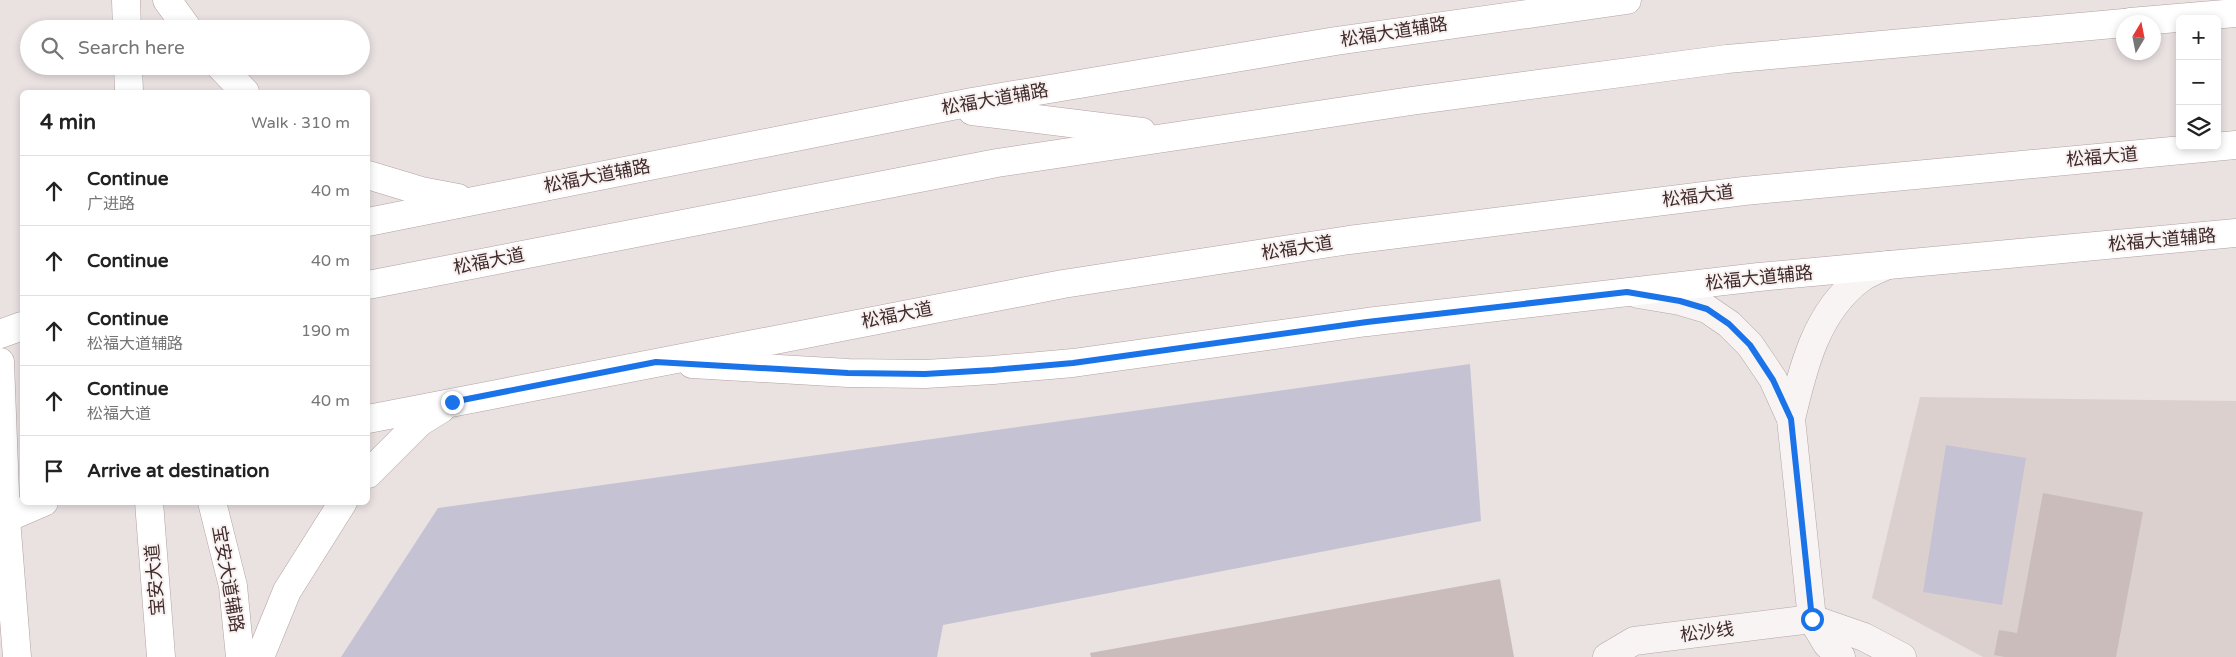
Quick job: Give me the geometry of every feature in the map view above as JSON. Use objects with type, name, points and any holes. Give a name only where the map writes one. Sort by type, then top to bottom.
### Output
[{"type":"main road","points":[[126,0],[127,20]]},
{"type":"main road","points":[[167,0],[181,20]]},
{"type":"main road","name":"松福大道辅路","points":[[370,222],[942,108],[1336,41],[1627,0]]},
{"type":"main road","points":[[2161,19],[2236,13]]},
{"type":"main road","name":"松福大道","points":[[370,285],[997,163],[1412,101],[1728,59],[2116,24]]},
{"type":"main road","points":[[128,75],[129,90]]},
{"type":"main road","points":[[229,75],[243,90]]},
{"type":"main road","points":[[942,108],[1135,132],[1201,133]]},
{"type":"main road","name":"松福大道","points":[[370,418],[1063,284],[1358,239],[1734,192],[2236,144]]},
{"type":"main road","points":[[370,176],[444,196],[482,199]]},
{"type":"main road","name":"松福大道辅路","points":[[656,362],[848,373],[925,374],[993,370],[1073,363],[1367,322],[1627,292],[1888,265],[2236,233]]},
{"type":"main road","points":[[0,334],[20,327]]},
{"type":"main road","points":[[0,334],[20,331]]},
{"type":"main road","points":[[0,362],[9,483],[3,520],[17,657]]},
{"type":"main road","points":[[370,472],[394,445],[420,422],[452,402]]},
{"type":"main road","points":[[3,520],[37,505]]},
{"type":"main road","name":"宝安大道","points":[[149,505],[161,657]]},
{"type":"main road","name":"宝安大道辅路","points":[[213,505],[233,586],[240,657]]},
{"type":"main road","points":[[260,657],[287,591],[341,505]]},
{"type":"street","points":[[1791,419],[1801,378],[1824,319],[1842,296],[1861,278],[1888,265]]},
{"type":"street","points":[[1627,292],[1680,301],[1707,309],[1729,324],[1750,345],[1773,380],[1791,419],[1812,619],[1827,644],[1841,657]]},
{"type":"street","points":[[1812,619],[1864,637],[1902,657]]},
{"type":"street","name":"松沙线","points":[[1607,657],[1634,641],[1812,619]]},
{"type":"shaded area","points":[[1470,364],[1481,521],[943,625],[937,657],[341,657],[438,508]]},
{"type":"shaded area","points":[[1920,397],[2236,401],[2236,657],[1983,657],[1872,598]]},
{"type":"shaded area","points":[[1946,445],[2026,458],[2002,605],[1923,592]]},
{"type":"building","points":[[2043,493],[2143,512],[2116,657],[2005,657],[1994,655],[1999,630],[2017,633]]},
{"type":"building","points":[[1500,579],[1514,657],[1091,657],[1090,653]]},
{"type":"route","points":[[452,402],[656,362],[848,373],[925,374],[993,370],[1073,363],[1367,322],[1627,292],[1680,301],[1707,309],[1729,324],[1750,345],[1773,380],[1791,419],[1812,619]]}]
